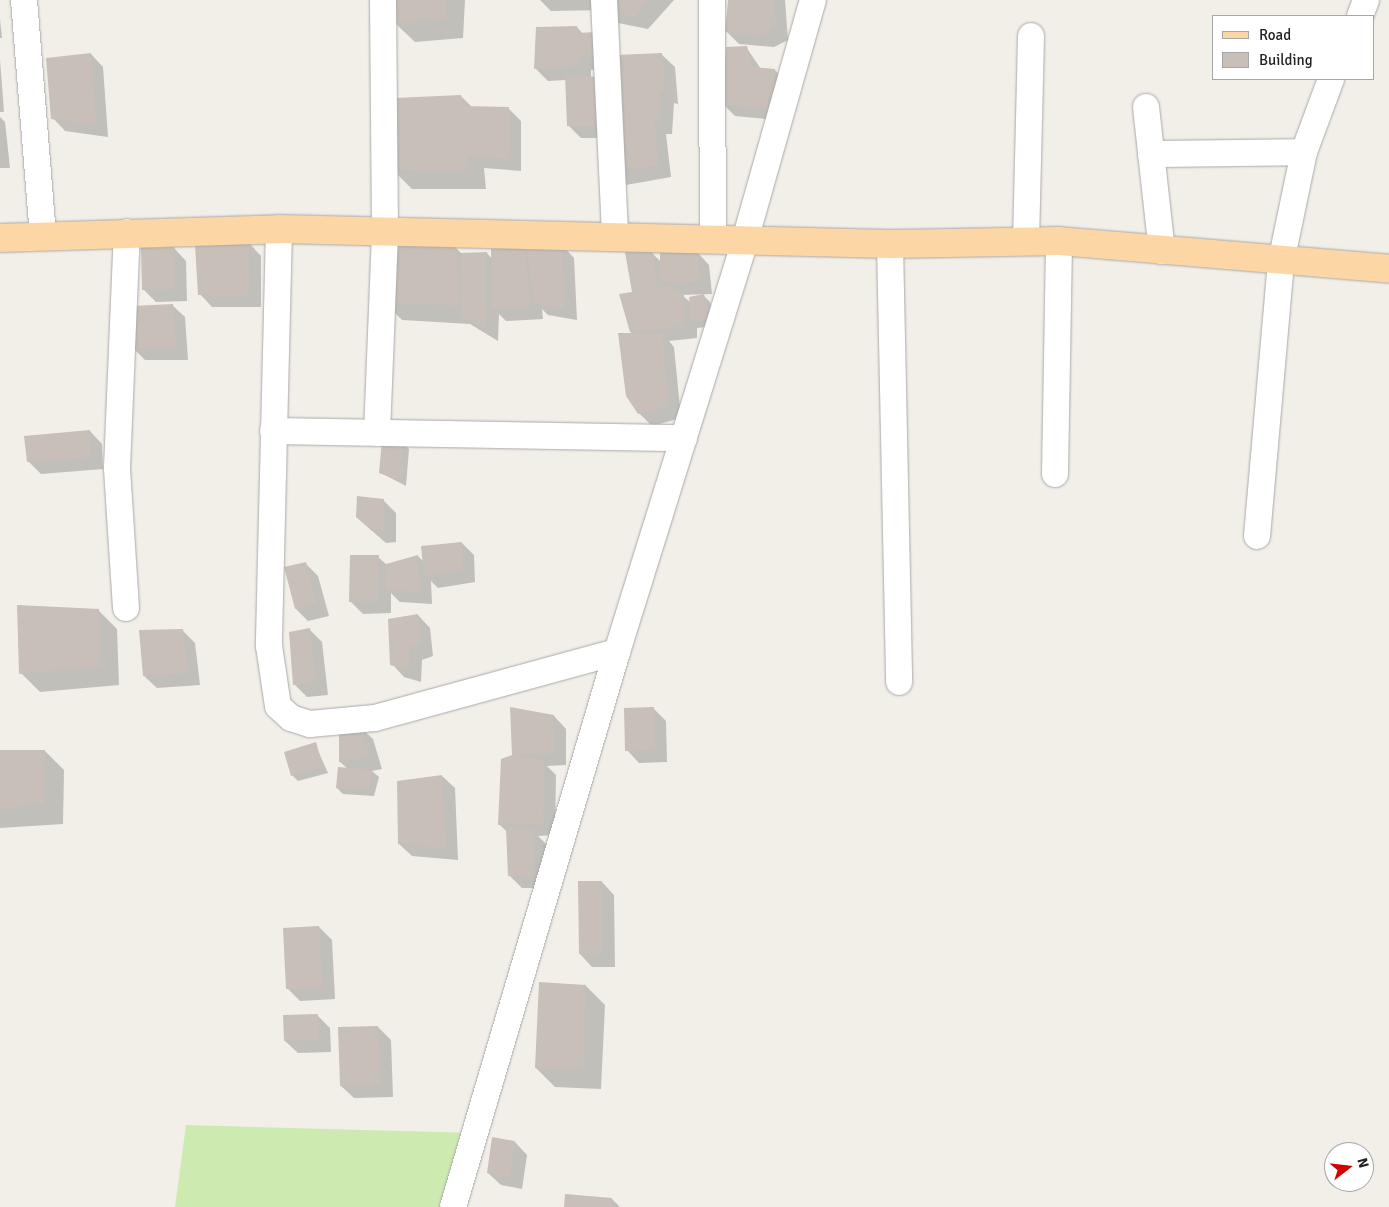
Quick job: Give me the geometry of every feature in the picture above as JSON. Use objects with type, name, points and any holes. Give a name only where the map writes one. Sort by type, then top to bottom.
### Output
[{"type":"main road","points":[[0,238],[127,232],[279,230],[615,236],[890,244],[1058,241],[1281,262],[1389,269]]},
{"type":"street","points":[[24,0],[43,236]]},
{"type":"street","points":[[377,433],[385,231],[383,0]]},
{"type":"street","points":[[604,0],[615,236]]},
{"type":"street","points":[[712,0],[713,240]]},
{"type":"street","points":[[453,1207],[617,652],[745,240],[813,0]]},
{"type":"street","points":[[1360,15],[1366,0]]},
{"type":"street","points":[[1026,242],[1030,36]]},
{"type":"street","points":[[1257,536],[1281,262],[1304,152],[1331,80]]},
{"type":"street","points":[[1146,107],[1162,251]]},
{"type":"street","points":[[1151,154],[1304,152]]},
{"type":"street","points":[[279,230],[269,646],[278,706],[291,718],[310,724],[375,718],[617,652]]},
{"type":"street","points":[[126,608],[117,459],[127,232]]},
{"type":"street","points":[[1054,474],[1058,241]]},
{"type":"street","points":[[890,244],[899,682]]},
{"type":"street","points":[[273,432],[684,438]]},
{"type":"green space","points":[[186,1125],[475,1133],[451,1207],[175,1207]]},
{"type":"building","points":[[395,0],[446,0],[445,19],[395,24]]},
{"type":"building","points":[[609,0],[650,0],[635,17],[605,10]]},
{"type":"building","points":[[728,0],[774,0],[776,27],[761,35],[725,32]]},
{"type":"building","points":[[577,26],[579,33],[596,32],[599,55],[579,58],[579,65],[534,69],[536,27]]},
{"type":"building","points":[[747,46],[752,67],[775,69],[774,109],[721,104],[726,47]]},
{"type":"building","points":[[91,53],[96,125],[51,119],[46,58]]},
{"type":"building","points":[[662,53],[666,92],[661,91],[659,122],[654,122],[659,165],[612,173],[616,55]]},
{"type":"building","points":[[565,75],[599,77],[610,126],[567,126]]},
{"type":"building","points":[[461,95],[462,106],[509,107],[509,159],[467,156],[468,171],[392,170],[394,98]]},
{"type":"building","points":[[389,241],[456,247],[460,306],[382,302]]},
{"type":"building","points":[[249,242],[249,295],[198,295],[195,245]]},
{"type":"building","points":[[562,244],[565,309],[534,303],[527,249]]},
{"type":"building","points":[[524,246],[531,306],[492,309],[491,249]]},
{"type":"building","points":[[174,247],[175,289],[142,290],[141,248]]},
{"type":"building","points":[[660,249],[697,251],[700,282],[660,283]]},
{"type":"building","points":[[652,251],[658,286],[635,291],[671,286],[684,295],[685,326],[630,332],[619,294],[632,292],[625,252]]},
{"type":"building","points":[[487,252],[486,329],[461,317],[461,253]]},
{"type":"building","points":[[704,294],[710,320],[691,322],[689,297]]},
{"type":"building","points":[[173,304],[176,348],[131,348],[133,306]]},
{"type":"building","points":[[618,333],[662,333],[669,406],[638,414],[626,396]]},
{"type":"building","points":[[90,430],[91,457],[27,462],[24,436]]},
{"type":"building","points":[[382,440],[403,442],[401,481],[379,473]]},
{"type":"building","points":[[357,496],[384,499],[384,530],[372,531],[356,517]]},
{"type":"building","points":[[462,542],[463,570],[424,576],[421,546]]},
{"type":"building","points":[[350,555],[379,555],[378,601],[349,602]]},
{"type":"building","points":[[418,555],[420,592],[386,590],[386,564]]},
{"type":"building","points":[[306,562],[317,603],[295,609],[284,567]]},
{"type":"building","points":[[17,605],[99,609],[101,666],[19,674]]},
{"type":"building","points":[[418,614],[421,644],[409,648],[409,670],[390,665],[388,619]]},
{"type":"building","points":[[310,628],[316,683],[293,685],[289,632]]},
{"type":"building","points":[[183,629],[188,673],[143,676],[139,630]]},
{"type":"building","points":[[510,707],[554,715],[554,753],[512,755]]},
{"type":"building","points":[[654,707],[655,750],[625,751],[624,708]]},
{"type":"building","points":[[339,724],[360,725],[370,757],[339,762]]},
{"type":"building","points":[[316,742],[323,767],[291,776],[284,752]]},
{"type":"building","points":[[0,750],[45,750],[44,805],[0,808]]},
{"type":"building","points":[[512,755],[544,761],[543,823],[498,825],[501,759]]},
{"type":"building","points":[[338,767],[373,770],[368,790],[336,788]]},
{"type":"building","points":[[442,775],[446,848],[398,844],[397,781]]},
{"type":"building","points":[[506,828],[534,830],[534,876],[508,876]]},
{"type":"building","points":[[578,881],[602,881],[602,955],[579,954]]},
{"type":"building","points":[[319,926],[323,987],[286,989],[283,928]]},
{"type":"building","points":[[539,982],[586,985],[583,1070],[535,1068]]},
{"type":"building","points":[[318,1014],[319,1040],[284,1041],[283,1015]]},
{"type":"building","points":[[378,1026],[381,1085],[340,1086],[338,1027]]},
{"type":"building","points":[[492,1137],[515,1141],[510,1177],[487,1173]]},
{"type":"building","points":[[565,1194],[612,1198],[612,1207],[564,1207]]}]
